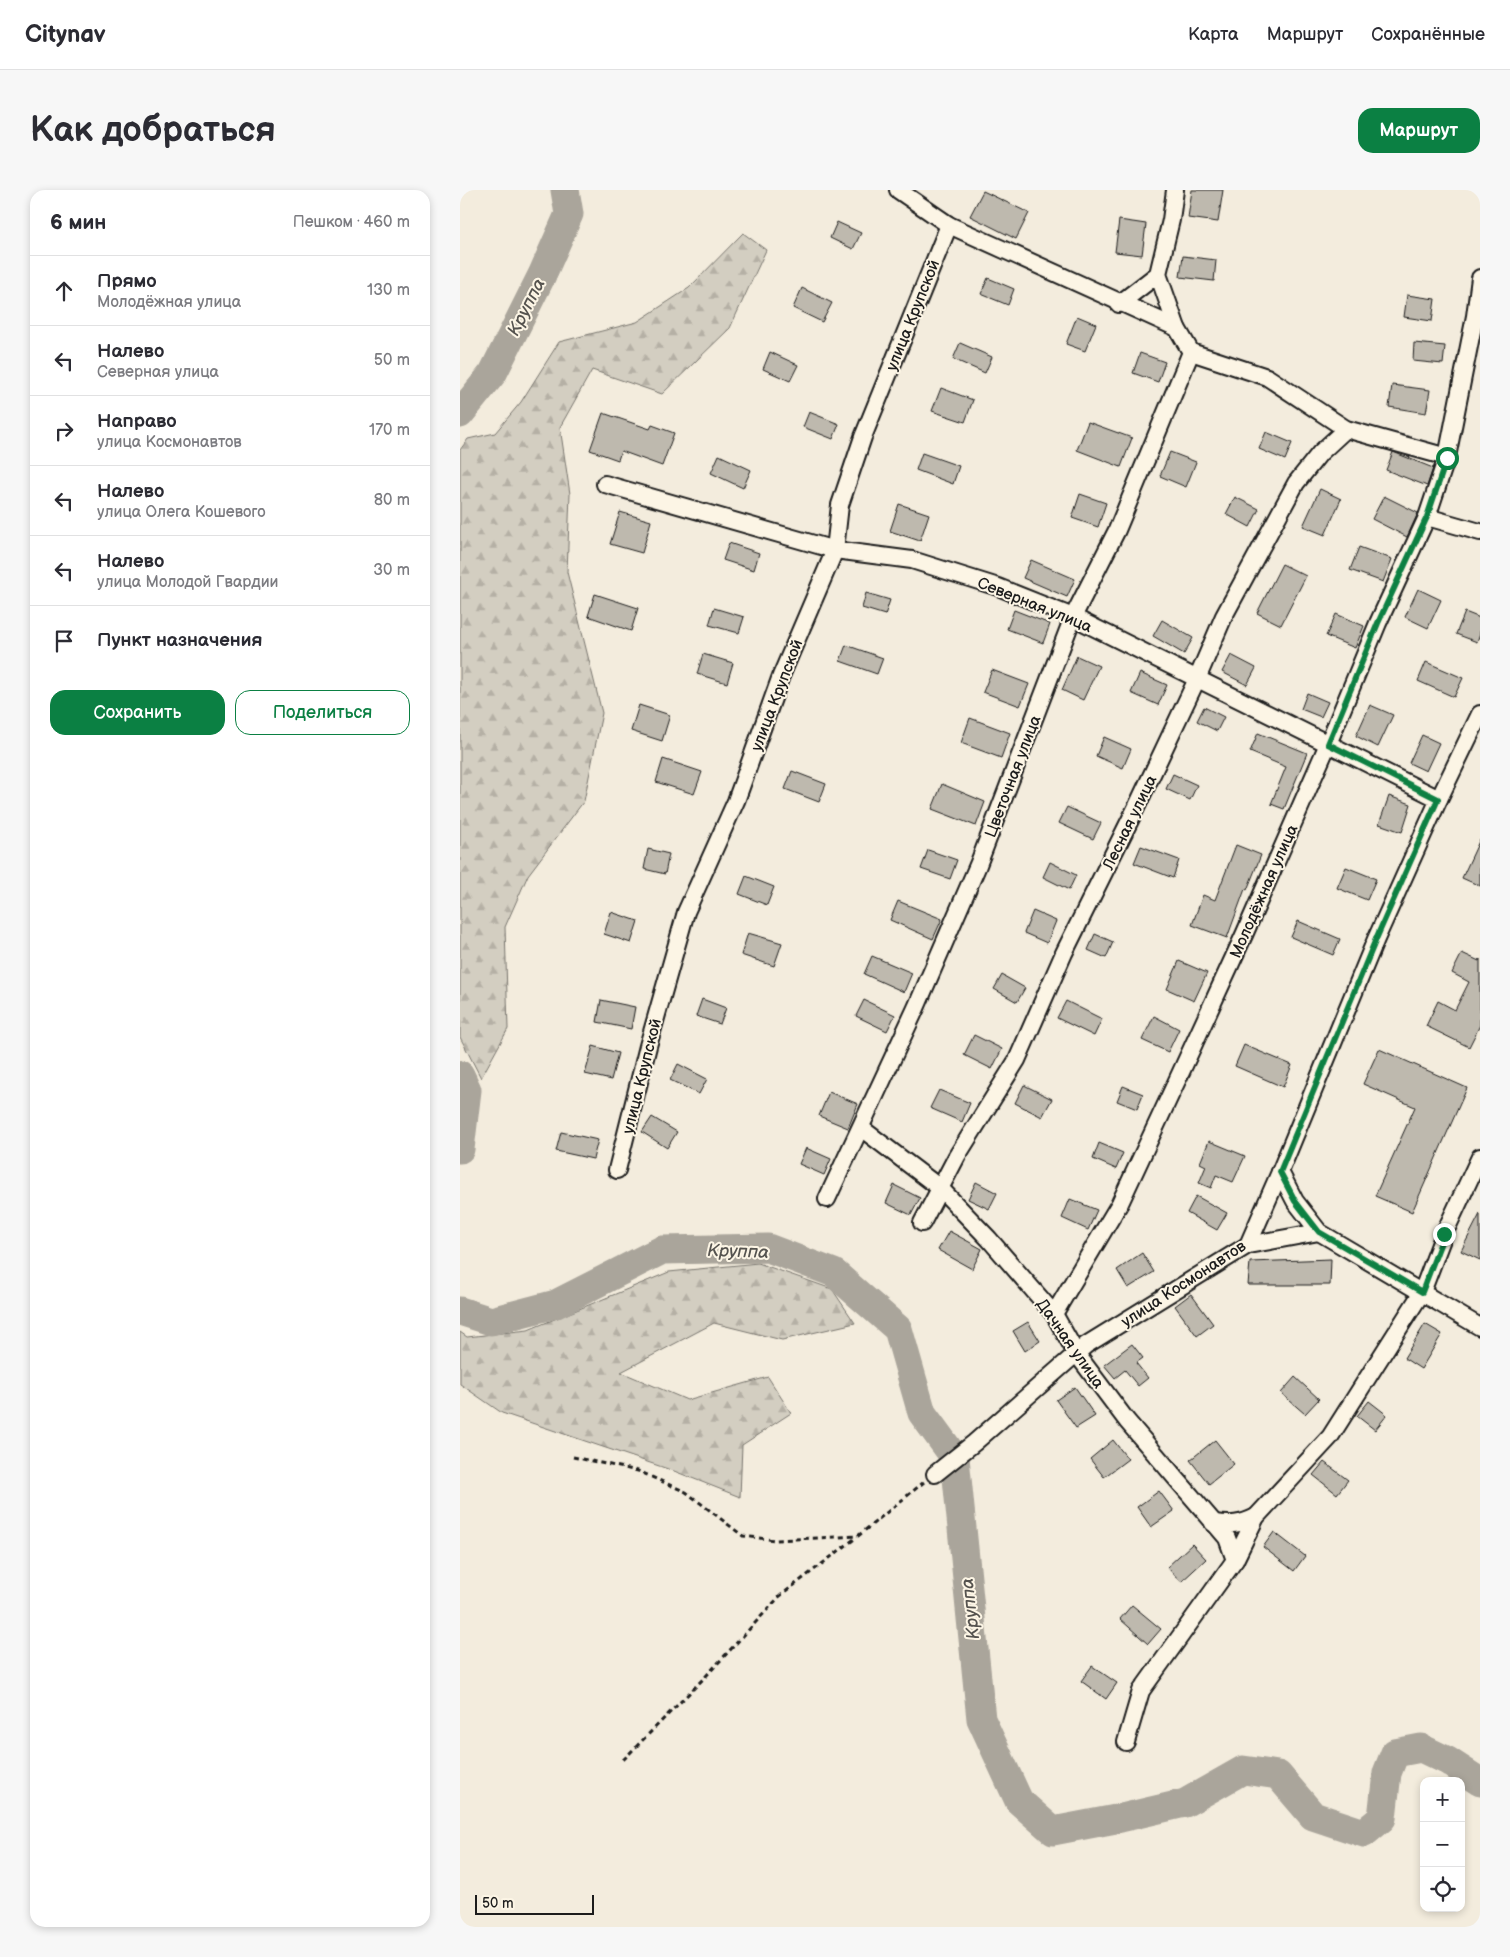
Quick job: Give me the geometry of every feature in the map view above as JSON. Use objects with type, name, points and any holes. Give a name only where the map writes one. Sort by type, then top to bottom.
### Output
[{"type":"street","points":[[898,190],[949,226],[1119,304],[1177,328]]},
{"type":"street","points":[[1175,190],[1171,220],[1158,274],[1177,328],[1191,352],[1267,377],[1346,429],[1447,458]]},
{"type":"street","name":"улица Крупской","points":[[617,1170],[648,1046],[686,912],[736,801],[781,676],[835,550],[840,505],[863,438],[949,226]]},
{"type":"street","points":[[1119,304],[1158,274]]},
{"type":"street","name":"Молодёжная улица","points":[[1054,1314],[1120,1203],[1240,943],[1328,744],[1378,623],[1427,517],[1447,458],[1475,316],[1480,278]]},
{"type":"street","name":"Цветочная улица","points":[[827,1198],[916,1008],[978,865],[1074,617],[1117,530],[1191,352]]},
{"type":"street","name":"Лесная улица","points":[[922,1222],[956,1156],[1017,1060],[1064,953],[1137,806],[1197,679],[1224,616],[1296,483],[1320,453],[1346,429]]},
{"type":"street","name":"Северная улица","points":[[605,484],[835,550],[912,560],[998,587],[1074,617],[1438,799]]},
{"type":"street","points":[[1427,517],[1480,532]]},
{"type":"street","name":"улица Космонавтов","points":[[935,1474],[1086,1345],[1248,1245],[1372,948],[1438,799],[1478,725]]},
{"type":"street","name":"Дачная улица","points":[[861,1128],[940,1188],[989,1239],[1054,1314],[1076,1353],[1127,1421],[1227,1538],[1236,1560]]},
{"type":"street","points":[[1126,1742],[1141,1691],[1236,1560],[1256,1517],[1330,1437],[1422,1292],[1444,1234],[1480,1157]]},
{"type":"street","points":[[1280,1172],[1295,1201],[1319,1232],[1480,1327]]},
{"type":"street","points":[[1248,1245],[1319,1232]]},
{"type":"street","points":[[1213,1523],[1230,1525],[1244,1523],[1256,1517]]},
{"type":"path","points":[[572,1456],[638,1470],[686,1492],[743,1536],[775,1540],[858,1536]]},
{"type":"path","points":[[623,1760],[706,1676],[780,1596],[935,1474]]},
{"type":"green space","points":[[743,233],[766,250],[730,328],[662,394],[592,370],[560,427],[570,494],[567,572],[602,713],[584,801],[528,875],[505,927],[508,1029],[481,1078],[460,1037],[460,450],[468,439],[495,433],[521,402],[559,342],[637,322],[689,288]]},
{"type":"green space","points":[[758,1263],[832,1289],[855,1323],[782,1340],[714,1323],[621,1372],[687,1400],[768,1377],[791,1413],[742,1445],[740,1497],[674,1471],[502,1413],[460,1384],[460,1332],[467,1337],[528,1330],[669,1272]]},
{"type":"building","points":[[1192,190],[1223,190],[1218,222],[1188,218]]},
{"type":"building","points":[[983,191],[1029,213],[1016,239],[970,216]]},
{"type":"building","points":[[1119,220],[1146,224],[1142,255],[1115,252]]},
{"type":"building","points":[[837,222],[861,233],[853,249],[830,238]]},
{"type":"building","points":[[1183,256],[1216,260],[1214,281],[1180,277]]},
{"type":"building","points":[[988,278],[1014,289],[1008,305],[981,294]]},
{"type":"building","points":[[802,288],[832,303],[822,322],[793,308]]},
{"type":"building","points":[[1407,295],[1435,299],[1432,321],[1404,317]]},
{"type":"building","points":[[1077,316],[1096,324],[1085,351],[1066,344]]},
{"type":"building","points":[[960,343],[992,357],[985,373],[953,359]]},
{"type":"building","points":[[1414,343],[1445,346],[1443,364],[1413,361]]},
{"type":"building","points":[[770,352],[798,365],[790,381],[763,369]]},
{"type":"building","points":[[1140,353],[1165,362],[1158,382],[1133,373]]},
{"type":"building","points":[[1392,385],[1430,390],[1426,413],[1389,407]]},
{"type":"building","points":[[941,388],[973,400],[965,422],[932,411]]},
{"type":"building","points":[[809,412],[839,424],[833,439],[803,427]]},
{"type":"building","points":[[603,413],[650,429],[652,425],[674,433],[662,466],[621,451],[618,460],[590,450]]},
{"type":"building","points":[[1088,422],[1132,438],[1121,467],[1077,450]]},
{"type":"building","points":[[1266,432],[1292,443],[1285,460],[1259,449]]},
{"type":"building","points":[[1170,452],[1196,462],[1186,487],[1160,476]]},
{"type":"building","points":[[1393,452],[1433,468],[1427,486],[1386,470]]},
{"type":"building","points":[[922,453],[959,466],[953,484],[916,470]]},
{"type":"building","points":[[719,455],[751,470],[743,488],[711,473]]},
{"type":"building","points":[[1320,489],[1341,499],[1325,535],[1303,526]]},
{"type":"building","points":[[1080,494],[1106,503],[1098,527],[1072,518]]},
{"type":"building","points":[[1384,496],[1418,513],[1407,537],[1372,519]]},
{"type":"building","points":[[1235,497],[1259,509],[1250,527],[1226,514]]},
{"type":"building","points":[[899,504],[929,514],[920,541],[890,531]]},
{"type":"building","points":[[620,512],[651,521],[642,553],[610,544]]},
{"type":"building","points":[[729,543],[759,553],[754,570],[723,560]]},
{"type":"building","points":[[1359,547],[1392,559],[1383,582],[1350,570]]},
{"type":"building","points":[[1031,560],[1075,579],[1067,597],[1023,578]]},
{"type":"building","points":[[1282,564],[1306,576],[1281,625],[1257,613]]},
{"type":"building","points":[[1418,589],[1441,600],[1428,628],[1405,617]]},
{"type":"building","points":[[866,593],[890,600],[885,615],[862,608]]},
{"type":"building","points":[[595,594],[638,608],[631,631],[588,616]]},
{"type":"building","points":[[714,608],[744,617],[739,633],[709,625]]},
{"type":"building","points":[[1014,610],[1050,624],[1043,643],[1007,629]]},
{"type":"building","points":[[1465,612],[1480,618],[1480,633],[1477,642],[1456,634]]},
{"type":"building","points":[[1336,614],[1364,626],[1355,648],[1326,636]]},
{"type":"building","points":[[1162,620],[1193,638],[1184,654],[1153,636]]},
{"type":"building","points":[[846,645],[883,658],[877,674],[840,661]]},
{"type":"building","points":[[703,654],[733,663],[727,683],[697,674]]},
{"type":"building","points":[[1231,655],[1256,668],[1247,685],[1222,672]]},
{"type":"building","points":[[1077,656],[1099,666],[1083,700],[1062,690]]},
{"type":"building","points":[[1426,662],[1463,678],[1454,697],[1418,681]]},
{"type":"building","points":[[992,670],[1029,684],[1020,706],[983,692]]},
{"type":"building","points":[[1140,673],[1167,685],[1158,705],[1131,693]]},
{"type":"building","points":[[1307,693],[1328,702],[1321,717],[1301,709]]},
{"type":"building","points":[[639,705],[670,715],[662,741],[631,731]]},
{"type":"building","points":[[1370,705],[1393,715],[1378,747],[1356,736]]},
{"type":"building","points":[[1204,707],[1224,717],[1217,731],[1197,721]]},
{"type":"building","points":[[970,718],[1010,733],[1001,758],[961,743]]},
{"type":"building","points":[[1258,733],[1307,753],[1284,809],[1271,804],[1286,767],[1250,752]]},
{"type":"building","points":[[1422,735],[1439,743],[1426,771],[1409,763]]},
{"type":"building","points":[[1104,737],[1131,749],[1123,768],[1096,756]]},
{"type":"building","points":[[663,759],[702,772],[694,794],[656,782]]},
{"type":"building","points":[[792,771],[826,784],[819,802],[785,789]]},
{"type":"building","points":[[1173,774],[1197,785],[1190,800],[1166,789]]},
{"type":"building","points":[[942,784],[985,802],[976,826],[932,809]]},
{"type":"building","points":[[1389,796],[1411,804],[1402,832],[1379,824]]},
{"type":"building","points":[[1067,807],[1101,823],[1093,839],[1059,823]]},
{"type":"building","points":[[1480,839],[1480,886],[1462,878]]},
{"type":"building","points":[[1236,845],[1261,855],[1247,890],[1245,889],[1227,938],[1192,925],[1203,895],[1215,900]]},
{"type":"building","points":[[1141,846],[1179,860],[1173,878],[1134,863]]},
{"type":"building","points":[[648,849],[669,854],[665,874],[644,869]]},
{"type":"building","points":[[928,850],[957,860],[950,879],[921,869]]},
{"type":"building","points":[[1050,862],[1076,875],[1069,890],[1043,877]]},
{"type":"building","points":[[1346,867],[1376,879],[1367,900],[1337,888]]},
{"type":"building","points":[[746,876],[774,887],[767,905],[739,894]]},
{"type":"building","points":[[898,901],[942,919],[933,939],[890,920]]},
{"type":"building","points":[[1033,911],[1056,921],[1047,943],[1024,933]]},
{"type":"building","points":[[611,912],[638,921],[631,943],[604,934]]},
{"type":"building","points":[[1298,921],[1340,939],[1333,955],[1291,937]]},
{"type":"building","points":[[748,933],[782,943],[774,966],[741,955]]},
{"type":"building","points":[[1095,934],[1113,942],[1106,958],[1088,950]]},
{"type":"building","points":[[1462,953],[1479,961],[1480,959],[1480,1025],[1469,1047],[1426,1026],[1438,1001],[1455,1010],[1469,982],[1452,973]]},
{"type":"building","points":[[872,956],[912,973],[904,992],[864,974]]},
{"type":"building","points":[[1179,961],[1207,973],[1194,1001],[1167,989]]},
{"type":"building","points":[[1002,975],[1025,988],[1017,1002],[994,989]]},
{"type":"building","points":[[702,999],[726,1008],[720,1024],[696,1016]]},
{"type":"building","points":[[601,1000],[635,1007],[631,1029],[597,1022]]},
{"type":"building","points":[[864,1000],[895,1015],[887,1031],[856,1016]]},
{"type":"building","points":[[1066,1001],[1102,1019],[1094,1036],[1057,1018]]},
{"type":"building","points":[[1154,1016],[1179,1029],[1168,1052],[1142,1040]]},
{"type":"building","points":[[974,1035],[1002,1049],[992,1069],[964,1055]]},
{"type":"building","points":[[1244,1045],[1292,1065],[1283,1087],[1235,1066]]},
{"type":"building","points":[[593,1046],[618,1053],[611,1080],[585,1074]]},
{"type":"building","points":[[1379,1049],[1467,1088],[1412,1212],[1375,1196],[1415,1107],[1363,1084]]},
{"type":"building","points":[[678,1064],[707,1079],[699,1094],[670,1080]]},
{"type":"building","points":[[1024,1085],[1052,1099],[1042,1117],[1015,1103]]},
{"type":"building","points":[[1123,1086],[1143,1094],[1137,1109],[1117,1101]]},
{"type":"building","points":[[939,1090],[970,1103],[962,1122],[930,1108]]},
{"type":"building","points":[[829,1092],[858,1104],[848,1128],[819,1116]]},
{"type":"building","points":[[652,1117],[677,1132],[667,1148],[642,1132]]},
{"type":"building","points":[[561,1132],[598,1140],[593,1159],[556,1151]]},
{"type":"building","points":[[1209,1141],[1245,1156],[1233,1182],[1216,1175],[1211,1188],[1199,1183],[1206,1166],[1200,1163]]},
{"type":"building","points":[[1099,1143],[1123,1153],[1116,1169],[1093,1159]]},
{"type":"building","points":[[806,1148],[831,1159],[824,1175],[799,1164]]},
{"type":"building","points":[[976,1182],[997,1193],[989,1209],[968,1199]]},
{"type":"building","points":[[894,1185],[920,1198],[911,1215],[886,1203]]},
{"type":"building","points":[[1196,1196],[1227,1213],[1217,1230],[1187,1213]]},
{"type":"building","points":[[1070,1199],[1097,1210],[1088,1230],[1062,1218]]},
{"type":"building","points":[[1480,1214],[1480,1260],[1461,1251]]},
{"type":"building","points":[[949,1231],[982,1249],[972,1269],[938,1250]]},
{"type":"building","points":[[1142,1253],[1154,1272],[1128,1288],[1117,1270]]},
{"type":"building","points":[[1331,1259],[1330,1285],[1248,1285],[1250,1262]]},
{"type":"building","points":[[1191,1294],[1213,1324],[1197,1336],[1175,1306]]},
{"type":"building","points":[[1028,1322],[1040,1341],[1025,1351],[1013,1331]]},
{"type":"building","points":[[1425,1324],[1442,1334],[1421,1369],[1404,1358]]},
{"type":"building","points":[[1132,1344],[1143,1358],[1136,1363],[1148,1378],[1138,1386],[1125,1370],[1115,1378],[1104,1365]]},
{"type":"building","points":[[1295,1377],[1319,1399],[1305,1414],[1281,1393]]},
{"type":"building","points":[[1075,1387],[1095,1416],[1076,1428],[1056,1400]]},
{"type":"building","points":[[1369,1401],[1387,1415],[1375,1430],[1357,1416]]},
{"type":"building","points":[[1113,1440],[1128,1459],[1104,1477],[1090,1459]]},
{"type":"building","points":[[1215,1440],[1234,1464],[1209,1484],[1190,1460]]},
{"type":"building","points":[[1324,1462],[1348,1480],[1337,1494],[1313,1475]]},
{"type":"building","points":[[1159,1491],[1174,1511],[1151,1527],[1137,1507]]},
{"type":"building","points":[[1274,1532],[1305,1556],[1294,1571],[1263,1547]]},
{"type":"building","points":[[1192,1544],[1206,1559],[1181,1582],[1167,1567]]},
{"type":"building","points":[[1132,1605],[1161,1629],[1148,1644],[1120,1619]]},
{"type":"building","points":[[1092,1666],[1117,1683],[1106,1699],[1081,1681]]},
{"type":"waterway","name":"Круппа","points":[[460,414],[493,373],[542,275],[569,214],[565,190]]},
{"type":"waterway","name":"Круппа","points":[[460,1075],[467,1090],[460,1149]]},
{"type":"waterway","name":"Круппа","points":[[460,1311],[491,1321],[556,1304],[662,1250],[768,1248],[834,1273],[898,1329],[922,1413],[955,1458],[981,1719],[1019,1801],[1053,1831],[1185,1803],[1243,1770],[1278,1775],[1313,1816],[1364,1833],[1382,1818],[1387,1773],[1395,1753],[1421,1748],[1448,1761],[1480,1782]]},
{"type":"route","points":[[1444,1234],[1422,1292],[1319,1232],[1295,1201],[1280,1172],[1376,939],[1438,799],[1328,744],[1378,623],[1427,517],[1447,458]]}]
